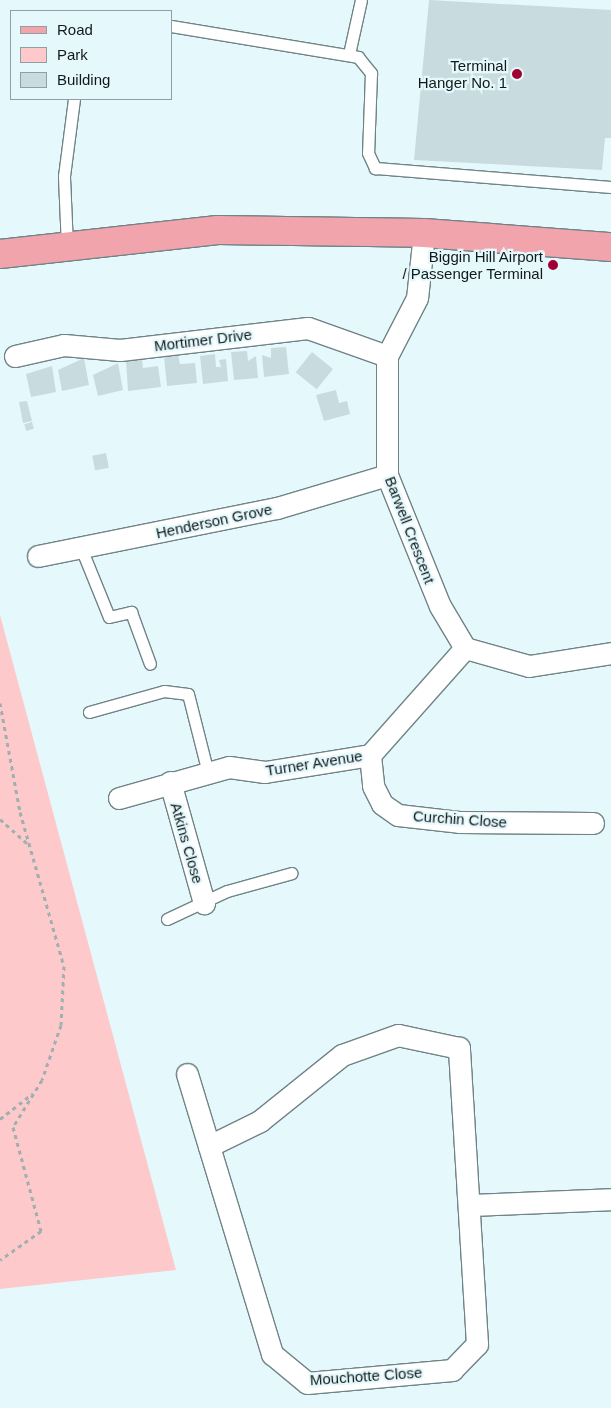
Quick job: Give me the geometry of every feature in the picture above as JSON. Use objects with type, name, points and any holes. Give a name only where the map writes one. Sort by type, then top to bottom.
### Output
[{"type":"main road","points":[[0,254],[218,230],[424,233],[611,247]]},
{"type":"street","name":"Barwell Crescent","points":[[424,233],[417,298],[388,356],[387,475],[440,606],[465,648]]},
{"type":"street","name":"Mortimer Drive","points":[[15,356],[64,345],[120,350],[308,328],[388,356]]},
{"type":"street","name":"Henderson Grove","points":[[38,556],[277,508],[387,475]]},
{"type":"street","points":[[465,648],[529,666],[611,653]]},
{"type":"street","name":"Turner Avenue","points":[[119,798],[170,782],[229,767],[265,772],[370,754],[465,648]]},
{"type":"street","name":"Curchin Close","points":[[370,754],[374,786],[382,804],[398,815],[459,822],[593,823]]},
{"type":"street","name":"Atkins Close","points":[[170,782],[204,903]]},
{"type":"street","name":"Mouchotte Close","points":[[187,1074],[272,1354],[307,1383],[452,1370],[477,1344],[459,1048],[398,1035],[342,1055],[260,1121],[210,1146]]},
{"type":"street","points":[[470,1205],[611,1199]]},
{"type":"lane","points":[[349,54],[361,0]]},
{"type":"lane","points":[[172,26],[349,54],[366,64],[371,73],[368,153],[375,168],[610,187]]},
{"type":"lane","points":[[67,246],[64,176],[74,100]]},
{"type":"lane","points":[[81,548],[109,617],[131,612],[150,664]]},
{"type":"lane","points":[[89,712],[164,691],[188,694],[208,773]]},
{"type":"lane","points":[[167,919],[247,884],[292,873]]},
{"type":"path","points":[[0,704],[29,844],[64,966],[61,1025],[34,1092],[13,1126],[42,1231],[0,1260]]},
{"type":"path","points":[[0,819],[29,844]]},
{"type":"path","points":[[0,1119],[34,1092]]},
{"type":"green space","points":[[0,615],[176,1270],[0,1289]]},
{"type":"building","name":"Terminal Hanger No. 1","points":[[429,0],[611,10],[611,138],[605,138],[602,170],[414,160]]},
{"type":"building","points":[[286,347],[289,374],[264,377],[262,355],[271,358],[271,348]]},
{"type":"building","points":[[247,351],[248,361],[256,356],[258,378],[234,380],[231,352]]},
{"type":"building","points":[[312,352],[333,369],[317,389],[296,372]]},
{"type":"building","points":[[215,354],[216,367],[221,367],[219,360],[226,359],[228,381],[203,384],[200,356]]},
{"type":"building","points":[[178,355],[180,364],[195,363],[197,383],[167,386],[164,357]]},
{"type":"building","points":[[84,358],[89,385],[62,391],[58,370]]},
{"type":"building","points":[[142,359],[143,368],[158,366],[161,387],[128,391],[126,361]]},
{"type":"building","points":[[118,363],[123,390],[98,396],[93,375]]},
{"type":"building","points":[[52,366],[56,392],[31,397],[26,374]]},
{"type":"building","points":[[336,390],[339,403],[347,401],[350,414],[324,421],[316,395]]},
{"type":"building","points":[[27,401],[32,421],[23,423],[19,402]]},
{"type":"building","points":[[32,422],[34,429],[26,431],[24,424]]},
{"type":"building","points":[[106,453],[109,468],[95,470],[92,456]]},
{"type":"place","name":"Terminal Hanger No. 1","points":[[517,74]]},
{"type":"place","name":"Biggin Hill Airport / Passenger Terminal","points":[[553,265]]}]
